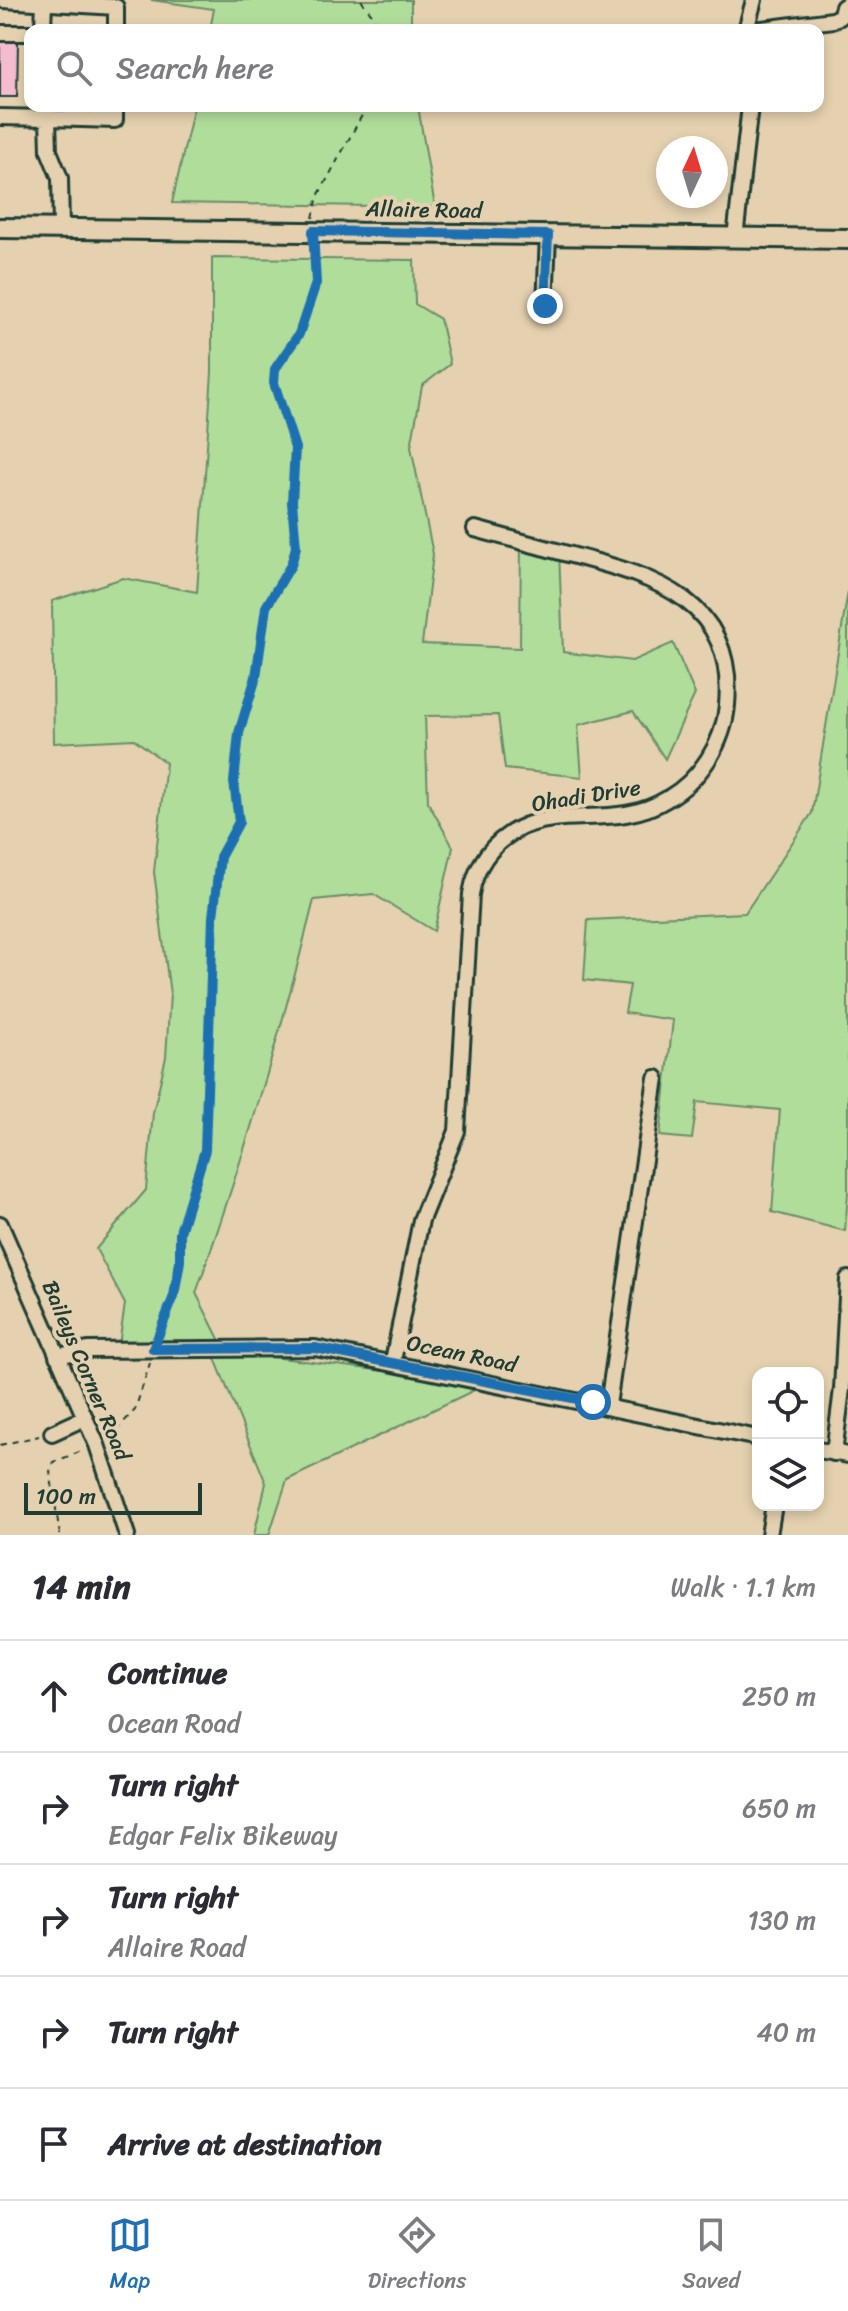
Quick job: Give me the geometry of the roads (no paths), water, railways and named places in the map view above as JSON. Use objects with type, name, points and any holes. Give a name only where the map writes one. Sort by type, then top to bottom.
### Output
[{"type":"main road","name":"Allaire Road","points":[[0,228],[848,239]]},
{"type":"street","points":[[748,24],[754,0]]},
{"type":"street","points":[[2,1],[116,7],[116,24]]},
{"type":"street","points":[[43,24],[44,2]]},
{"type":"street","points":[[801,24],[840,17],[843,7],[848,4]]},
{"type":"street","points":[[0,33],[24,33]]},
{"type":"street","points":[[48,112],[49,151],[60,178],[61,228]]},
{"type":"street","points":[[0,117],[48,112],[115,120],[115,112]]},
{"type":"street","points":[[735,238],[749,112]]},
{"type":"street","points":[[545,306],[548,235]]},
{"type":"street","name":"Ohadi Drive","points":[[393,1361],[421,1220],[457,1131],[471,894],[480,866],[493,847],[522,827],[542,821],[640,812],[669,799],[704,765],[719,739],[727,710],[727,678],[720,650],[706,622],[677,593],[661,582],[627,570],[475,529]]},
{"type":"street","points":[[608,1405],[656,1078]]},
{"type":"street","name":"Baileys Corner Road","points":[[0,1224],[97,1445],[127,1535]]},
{"type":"street","points":[[841,1454],[848,1279]]},
{"type":"street","name":"Ocean Road","points":[[57,1356],[88,1350],[315,1348],[393,1361],[752,1437]]},
{"type":"street","points":[[52,1433],[85,1418]]},
{"type":"street","points":[[769,1535],[773,1511]]}]
